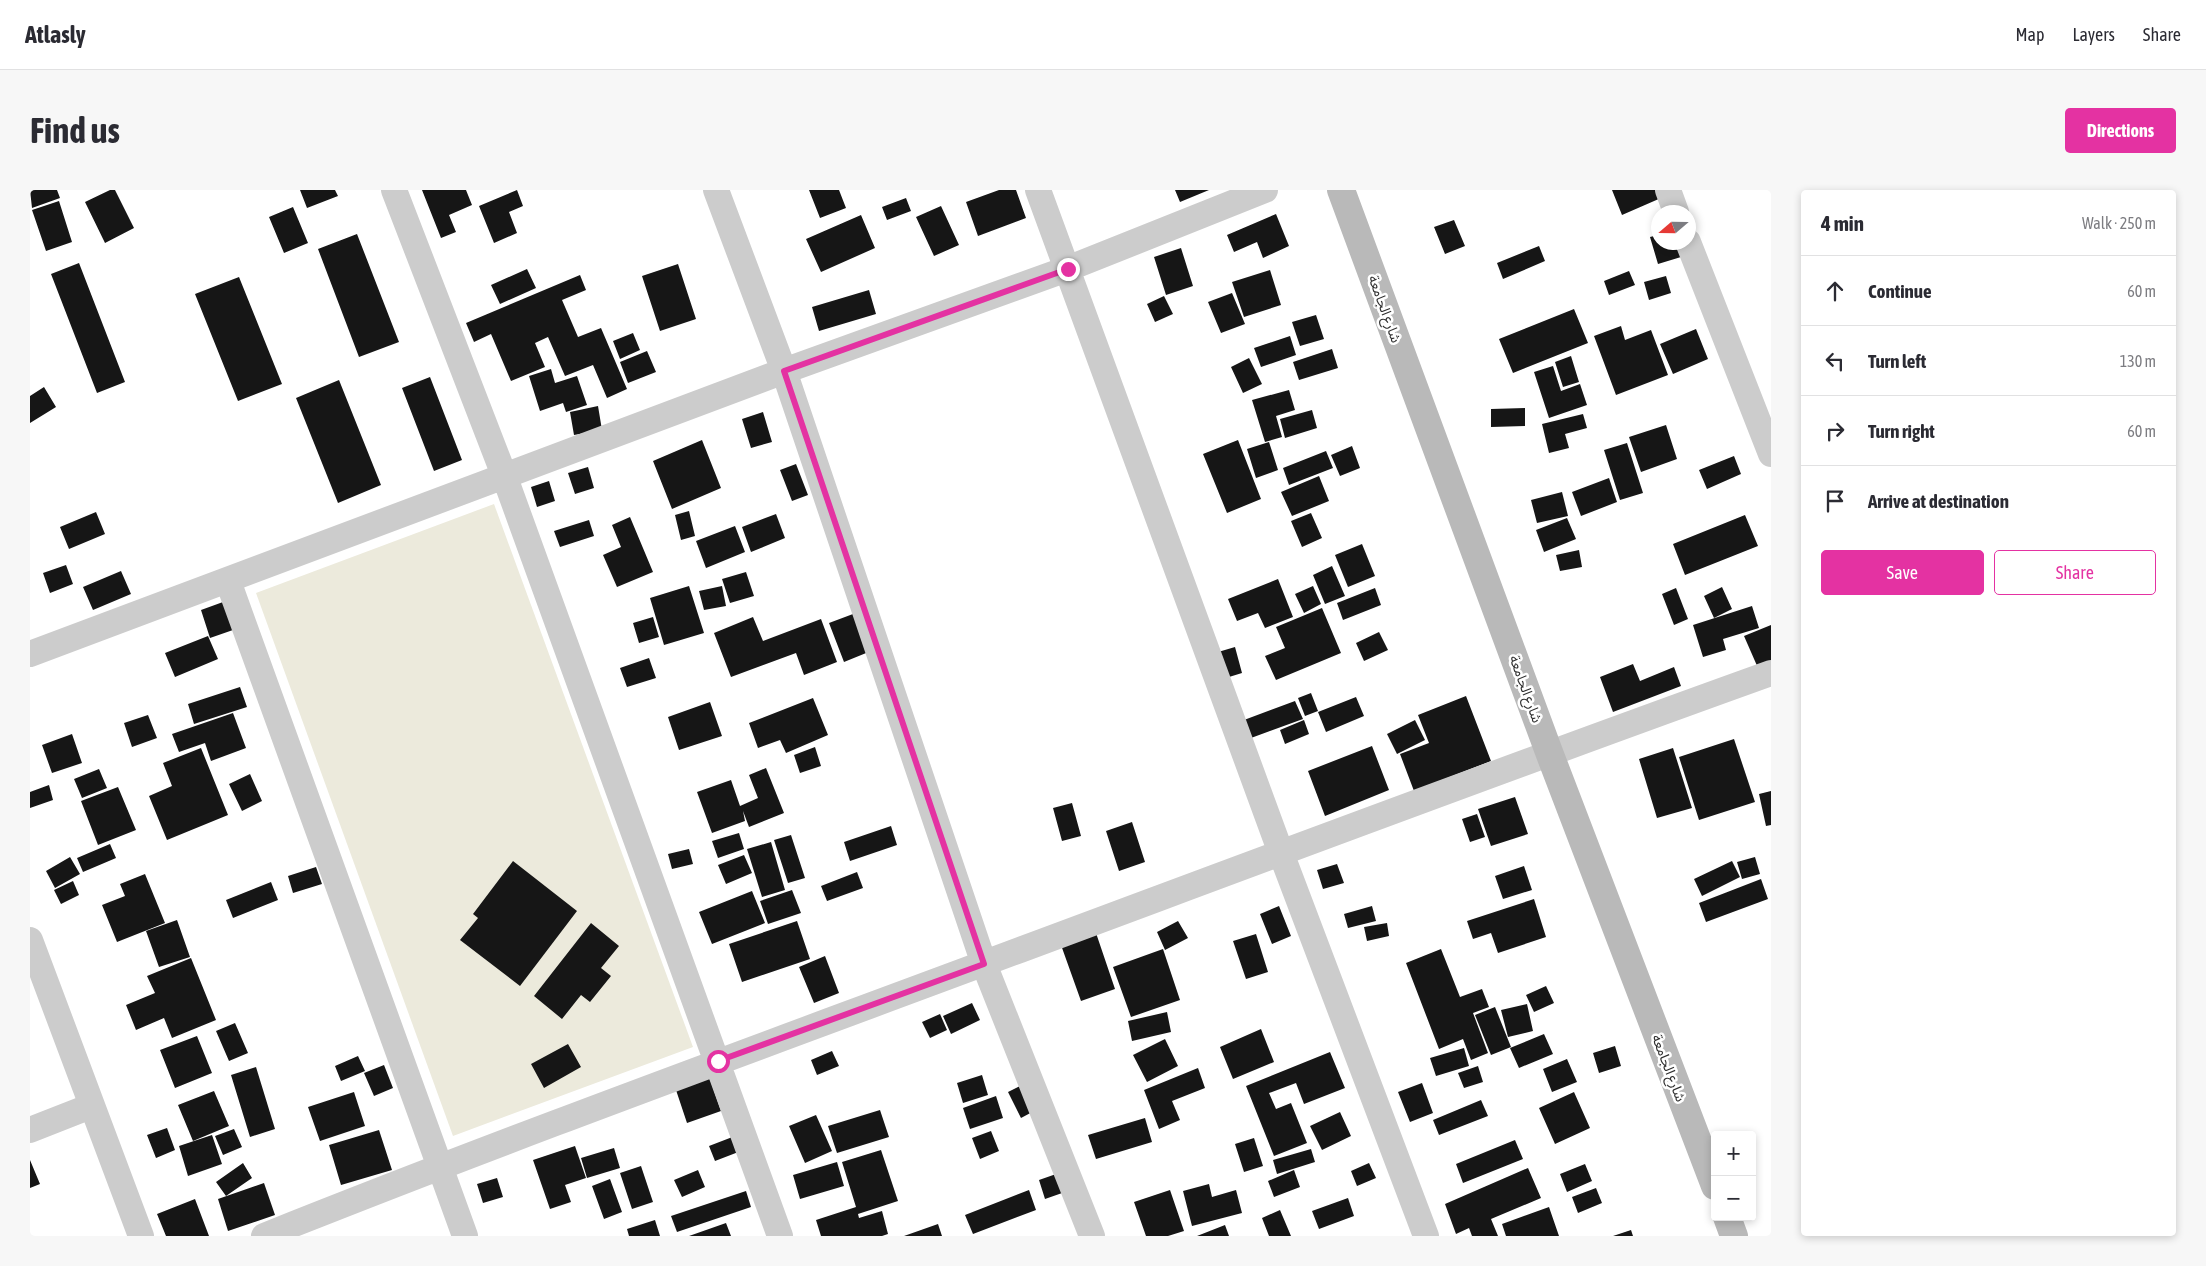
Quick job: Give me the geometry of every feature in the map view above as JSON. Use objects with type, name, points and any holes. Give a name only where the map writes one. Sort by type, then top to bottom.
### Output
[{"type":"street","points":[[394,190],[504,475],[780,1236]]},
{"type":"street","points":[[716,190],[784,371],[984,964],[1092,1236]]},
{"type":"street","points":[[1038,190],[1282,853],[1426,1236]]},
{"type":"street","points":[[30,654],[784,371],[1068,269],[1265,190]]},
{"type":"street","name":"شارع الجامعة","points":[[1341,190],[1549,752],[1711,1176]]},
{"type":"street","points":[[1668,190],[1673,205]]},
{"type":"street","points":[[1691,250],[1771,454]]},
{"type":"street","points":[[228,581],[438,1166],[465,1236]]},
{"type":"street","points":[[264,1236],[438,1166],[718,1061],[984,964],[1549,752],[1771,673]]},
{"type":"street","points":[[30,940],[141,1236]]},
{"type":"street","points":[[30,1130],[91,1106]]},
{"type":"street","points":[[1728,1221],[1734,1236]]},
{"type":"shaded area","points":[[494,504],[693,1047],[453,1136],[256,593]]},
{"type":"building","points":[[30,190],[57,190],[60,198],[32,208]]},
{"type":"building","points":[[110,190],[115,190],[134,228],[105,243],[85,202]]},
{"type":"building","points":[[300,190],[335,190],[338,196],[307,208]]},
{"type":"building","points":[[422,190],[466,190],[472,205],[449,215],[456,232],[441,238]]},
{"type":"building","points":[[517,190],[523,206],[509,212],[517,233],[494,243],[479,206]]},
{"type":"building","points":[[809,190],[839,190],[846,208],[820,218]]},
{"type":"building","points":[[999,190],[1016,190],[1026,218],[978,236],[966,202]]},
{"type":"building","points":[[1175,190],[1209,190],[1180,202]]},
{"type":"building","points":[[1612,190],[1658,190],[1661,198],[1622,215]]},
{"type":"building","points":[[906,198],[911,211],[887,220],[882,207]]},
{"type":"building","points":[[59,201],[72,242],[46,251],[32,210]]},
{"type":"building","points":[[941,206],[959,245],[934,256],[916,217]]},
{"type":"building","points":[[293,207],[308,243],[284,253],[269,217]]},
{"type":"building","points":[[1276,214],[1289,246],[1263,258],[1257,242],[1234,252],[1227,235]]},
{"type":"building","points":[[861,215],[875,248],[821,272],[806,239]]},
{"type":"building","points":[[1454,220],[1465,246],[1445,254],[1434,227]]},
{"type":"building","points":[[357,234],[399,342],[359,357],[318,249]]},
{"type":"building","points":[[1539,246],[1545,261],[1503,279],[1497,263]]},
{"type":"building","points":[[1181,248],[1193,286],[1166,295],[1154,257]]},
{"type":"building","points":[[1654,250],[1679,250],[1681,257],[1658,264]]},
{"type":"building","points":[[79,263],[125,382],[97,393],[51,274]]},
{"type":"building","points":[[678,264],[696,319],[660,331],[642,276]]},
{"type":"building","points":[[527,269],[536,288],[500,304],[491,285]]},
{"type":"building","points":[[1270,270],[1281,305],[1244,317],[1232,282]]},
{"type":"building","points":[[1629,271],[1635,285],[1609,295],[1604,281]]},
{"type":"building","points":[[580,275],[586,290],[562,300],[578,337],[601,328],[627,389],[607,398],[593,365],[565,376],[548,337],[535,343],[545,367],[511,381],[491,334],[474,342],[466,323]]},
{"type":"building","points":[[1666,276],[1671,293],[1649,300],[1644,282]]},
{"type":"building","points":[[239,277],[282,384],[238,401],[195,294]]},
{"type":"building","points":[[869,290],[876,314],[819,331],[812,307]]},
{"type":"building","points":[[1232,293],[1245,324],[1221,333],[1208,302]]},
{"type":"building","points":[[1164,296],[1173,314],[1155,322],[1147,304]]},
{"type":"building","points":[[1574,309],[1588,343],[1513,373],[1499,339]]},
{"type":"building","points":[[1316,315],[1324,339],[1300,346],[1292,322]]},
{"type":"building","points":[[1621,326],[1625,340],[1651,330],[1668,375],[1616,395],[1594,336]]},
{"type":"building","points":[[1696,329],[1708,359],[1673,374],[1660,344]]},
{"type":"building","points":[[633,333],[640,350],[620,359],[613,341]]},
{"type":"building","points":[[1290,336],[1296,355],[1261,367],[1254,348]]},
{"type":"building","points":[[1332,349],[1338,368],[1299,380],[1293,362]]},
{"type":"building","points":[[647,351],[656,372],[628,383],[620,362]]},
{"type":"building","points":[[1571,356],[1579,382],[1563,387],[1555,362]]},
{"type":"building","points":[[1249,358],[1262,384],[1243,393],[1231,367]]},
{"type":"building","points":[[1553,366],[1561,391],[1580,384],[1587,405],[1549,418],[1534,372]]},
{"type":"building","points":[[551,369],[555,383],[577,376],[587,405],[566,412],[563,403],[540,411],[529,376]]},
{"type":"building","points":[[430,377],[462,460],[434,471],[402,388]]},
{"type":"building","points":[[339,380],[381,485],[338,503],[296,398]]},
{"type":"building","points":[[44,387],[56,407],[30,423],[30,396]]},
{"type":"building","points":[[1289,390],[1295,410],[1276,416],[1282,437],[1265,442],[1252,400]]},
{"type":"building","points":[[598,406],[602,430],[574,435],[570,412]]},
{"type":"building","points":[[1525,408],[1525,426],[1491,427],[1491,409]]},
{"type":"building","points":[[1312,410],[1317,428],[1285,438],[1280,419]]},
{"type":"building","points":[[763,412],[772,442],[751,448],[742,419]]},
{"type":"building","points":[[1583,414],[1587,428],[1565,434],[1569,448],[1549,453],[1542,424]]},
{"type":"building","points":[[1666,425],[1677,459],[1641,472],[1629,437]]},
{"type":"building","points":[[702,440],[721,488],[672,509],[653,461]]},
{"type":"building","points":[[1238,440],[1261,499],[1227,513],[1203,454]]},
{"type":"building","points":[[1269,442],[1278,470],[1256,478],[1247,449]]},
{"type":"building","points":[[1627,443],[1643,493],[1620,500],[1604,450]]},
{"type":"building","points":[[1352,446],[1360,468],[1340,476],[1331,455]]},
{"type":"building","points":[[1326,451],[1333,468],[1289,485],[1283,468]]},
{"type":"building","points":[[1734,456],[1741,474],[1707,489],[1699,470]]},
{"type":"building","points":[[796,464],[808,495],[792,501],[780,470]]},
{"type":"building","points":[[588,467],[594,488],[575,494],[568,473]]},
{"type":"building","points":[[1319,476],[1329,501],[1292,516],[1281,492]]},
{"type":"building","points":[[1609,478],[1617,502],[1581,516],[1572,492]]},
{"type":"building","points":[[549,481],[555,501],[537,507],[531,487]]},
{"type":"building","points":[[1562,492],[1568,516],[1537,523],[1531,500]]},
{"type":"building","points":[[689,511],[695,536],[681,540],[675,515]]},
{"type":"building","points":[[96,512],[105,534],[69,549],[60,527]]},
{"type":"building","points":[[1311,513],[1322,538],[1302,547],[1291,521]]},
{"type":"building","points":[[776,514],[785,538],[751,552],[742,527]]},
{"type":"building","points":[[1745,515],[1758,546],[1685,575],[1673,544]]},
{"type":"building","points":[[630,517],[653,572],[617,587],[603,555],[621,547],[612,525]]},
{"type":"building","points":[[1567,518],[1576,539],[1544,552],[1536,530]]},
{"type":"building","points":[[589,520],[594,536],[560,547],[554,531]]},
{"type":"building","points":[[735,526],[745,552],[706,568],[696,541]]},
{"type":"building","points":[[1362,544],[1375,576],[1348,587],[1335,555]]},
{"type":"building","points":[[1579,550],[1582,567],[1560,571],[1556,555]]},
{"type":"building","points":[[66,565],[73,584],[50,593],[43,573]]},
{"type":"building","points":[[1332,566],[1345,596],[1325,604],[1313,575]]},
{"type":"building","points":[[121,571],[131,594],[93,610],[83,587]]},
{"type":"building","points":[[746,572],[754,596],[730,603],[722,579]]},
{"type":"building","points":[[1278,579],[1293,617],[1265,628],[1258,613],[1237,621],[1228,599]]},
{"type":"building","points":[[689,586],[704,633],[664,645],[650,598]]},
{"type":"building","points":[[722,586],[726,606],[704,610],[699,591]]},
{"type":"building","points":[[1313,586],[1321,604],[1304,613],[1295,594]]},
{"type":"building","points":[[1722,587],[1732,609],[1714,618],[1704,596]]},
{"type":"building","points":[[1375,588],[1381,605],[1343,620],[1337,603]]},
{"type":"building","points":[[1676,588],[1688,619],[1674,625],[1662,594]]},
{"type":"building","points":[[223,602],[233,630],[210,638],[201,610]]},
{"type":"building","points":[[1752,606],[1759,628],[1723,639],[1726,650],[1703,657],[1693,625]]},
{"type":"building","points":[[1322,608],[1341,653],[1276,680],[1265,656],[1285,648],[1276,627]]},
{"type":"building","points":[[861,611],[876,649],[844,662],[829,623]]},
{"type":"building","points":[[653,617],[659,637],[639,643],[633,623]]},
{"type":"building","points":[[753,617],[763,641],[821,619],[837,662],[804,675],[796,653],[731,677],[714,633]]},
{"type":"building","points":[[1771,625],[1771,663],[1758,668],[1744,636]]},
{"type":"building","points":[[1379,632],[1388,650],[1364,661],[1356,643]]},
{"type":"building","points":[[208,636],[218,659],[175,677],[165,653]]},
{"type":"building","points":[[1235,647],[1242,673],[1216,681],[1208,655]]},
{"type":"building","points":[[649,658],[656,678],[627,687],[620,668]]},
{"type":"building","points":[[1633,664],[1640,681],[1674,667],[1681,686],[1613,712],[1600,677]]},
{"type":"building","points":[[240,687],[247,707],[194,724],[188,704]]},
{"type":"building","points":[[1311,693],[1318,711],[1305,716],[1298,698]]},
{"type":"building","points":[[1466,696],[1491,761],[1414,791],[1400,754],[1429,743],[1418,715]]},
{"type":"building","points":[[1356,697],[1364,716],[1326,732],[1318,712]]},
{"type":"building","points":[[813,698],[828,735],[786,753],[780,740],[758,748],[749,723]]},
{"type":"building","points":[[1295,701],[1303,719],[1251,738],[1244,720]]},
{"type":"building","points":[[710,702],[722,736],[679,750],[668,717]]},
{"type":"building","points":[[233,713],[246,748],[211,761],[205,743],[179,752],[172,734]]},
{"type":"building","points":[[148,715],[157,738],[132,747],[124,723]]},
{"type":"building","points":[[1304,720],[1309,734],[1285,744],[1280,730]]},
{"type":"building","points":[[1415,720],[1425,740],[1397,754],[1387,734]]},
{"type":"building","points":[[72,734],[82,763],[52,773],[42,745]]},
{"type":"building","points":[[1734,739],[1755,802],[1699,820],[1679,757]]},
{"type":"building","points":[[1372,746],[1389,790],[1325,816],[1308,771]]},
{"type":"building","points":[[815,747],[821,766],[800,773],[794,755]]},
{"type":"building","points":[[201,748],[228,815],[167,840],[149,796],[172,786],[163,763]]},
{"type":"building","points":[[1673,748],[1692,808],[1657,818],[1639,759]]},
{"type":"building","points":[[766,768],[784,813],[749,827],[743,811],[745,821],[712,833],[697,792],[731,780],[740,806],[758,798],[749,775]]},
{"type":"building","points":[[99,769],[107,788],[82,798],[74,779]]},
{"type":"building","points":[[250,774],[262,801],[242,811],[229,784]]},
{"type":"building","points":[[49,785],[53,800],[30,808],[30,792]]},
{"type":"building","points":[[118,787],[136,830],[98,845],[81,801]]},
{"type":"building","points":[[1771,791],[1771,825],[1766,826],[1759,794]]},
{"type":"building","points":[[1515,797],[1528,834],[1491,846],[1478,809]]},
{"type":"building","points":[[1072,803],[1081,836],[1062,841],[1053,808]]},
{"type":"building","points":[[1477,814],[1485,837],[1470,842],[1462,819]]},
{"type":"building","points":[[1132,822],[1145,862],[1119,871],[1106,831]]},
{"type":"building","points":[[891,826],[897,845],[850,861],[844,842]]},
{"type":"building","points":[[739,833],[744,849],[718,858],[712,841]]},
{"type":"building","points":[[791,835],[805,878],[788,883],[774,840]]},
{"type":"building","points":[[771,842],[785,890],[762,897],[747,849]]},
{"type":"building","points":[[110,844],[116,858],[83,872],[77,858]]},
{"type":"building","points":[[689,849],[693,864],[672,869],[668,854]]},
{"type":"building","points":[[744,855],[752,873],[726,884],[718,865]]},
{"type":"building","points":[[70,857],[80,874],[55,888],[46,871]]},
{"type":"building","points":[[1755,857],[1760,874],[1742,879],[1737,862]]},
{"type":"building","points":[[513,861],[577,911],[520,986],[460,940],[478,918],[473,914]]},
{"type":"building","points":[[1732,861],[1740,877],[1702,896],[1694,879]]},
{"type":"building","points":[[1337,864],[1344,883],[1323,889],[1317,870]]},
{"type":"building","points":[[1524,866],[1532,890],[1503,899],[1495,876]]},
{"type":"building","points":[[316,867],[322,884],[293,893],[288,876]]},
{"type":"building","points":[[857,872],[863,888],[827,901],[821,886]]},
{"type":"building","points":[[145,874],[165,923],[117,942],[102,905],[125,896],[120,884]]},
{"type":"building","points":[[1761,879],[1768,899],[1706,922],[1699,903]]},
{"type":"building","points":[[73,881],[79,895],[61,904],[54,890]]},
{"type":"building","points":[[271,882],[278,900],[233,918],[226,900]]},
{"type":"building","points":[[792,890],[801,913],[768,924],[760,901]]},
{"type":"building","points":[[752,891],[765,923],[712,944],[699,912]]},
{"type":"building","points":[[1534,899],[1546,937],[1498,953],[1491,933],[1473,939],[1467,921]]},
{"type":"building","points":[[1279,906],[1291,936],[1272,944],[1260,914]]},
{"type":"building","points":[[1372,906],[1376,921],[1348,928],[1344,914]]},
{"type":"building","points":[[177,920],[190,957],[159,967],[146,931]]},
{"type":"building","points":[[797,921],[810,959],[742,982],[729,944]]},
{"type":"building","points":[[1178,921],[1188,938],[1165,950],[1157,932]]},
{"type":"building","points":[[591,923],[619,946],[601,968],[611,976],[590,1002],[581,995],[562,1019],[534,996]]},
{"type":"building","points":[[1387,923],[1389,936],[1367,941],[1364,927]]},
{"type":"building","points":[[1096,933],[1115,989],[1081,1001],[1061,945]]},
{"type":"building","points":[[1256,934],[1268,972],[1246,979],[1233,941]]},
{"type":"building","points":[[1163,949],[1180,1000],[1131,1017],[1113,967]]},
{"type":"building","points":[[1441,949],[1460,997],[1482,989],[1489,1007],[1473,1013],[1488,1053],[1471,1060],[1463,1039],[1439,1049],[1406,963]]},
{"type":"building","points":[[825,956],[839,993],[814,1003],[799,967]]},
{"type":"building","points":[[191,958],[216,1020],[172,1038],[164,1018],[136,1030],[126,1005],[155,993],[147,976]]},
{"type":"building","points":[[1546,986],[1554,1003],[1534,1012],[1526,995]]},
{"type":"building","points":[[972,1003],[980,1020],[951,1034],[943,1016]]},
{"type":"building","points":[[1527,1004],[1533,1031],[1508,1037],[1501,1010]]},
{"type":"building","points":[[1495,1007],[1511,1047],[1491,1055],[1475,1015]]},
{"type":"building","points":[[1167,1012],[1171,1032],[1132,1041],[1128,1021]]},
{"type":"building","points":[[940,1014],[947,1030],[930,1038],[922,1022]]},
{"type":"building","points":[[235,1023],[248,1053],[229,1061],[216,1031]]},
{"type":"building","points":[[1261,1029],[1274,1062],[1233,1079],[1220,1047]]},
{"type":"building","points":[[1544,1034],[1553,1054],[1519,1068],[1510,1048]]},
{"type":"building","points":[[197,1036],[212,1073],[175,1088],[160,1050]]},
{"type":"building","points":[[1165,1039],[1178,1066],[1147,1082],[1133,1055]]},
{"type":"building","points":[[568,1044],[581,1067],[544,1088],[531,1064]]},
{"type":"building","points":[[1615,1046],[1621,1066],[1599,1073],[1593,1053]]},
{"type":"building","points":[[1464,1048],[1469,1066],[1436,1076],[1430,1058]]},
{"type":"building","points":[[832,1051],[839,1066],[817,1075],[811,1060]]},
{"type":"building","points":[[1330,1052],[1345,1088],[1304,1104],[1296,1083],[1269,1093],[1276,1109],[1291,1103],[1307,1143],[1274,1156],[1246,1086]]},
{"type":"building","points":[[358,1056],[365,1071],[341,1081],[335,1066]]},
{"type":"building","points":[[1567,1059],[1577,1082],[1552,1092],[1543,1069]]},
{"type":"building","points":[[384,1065],[393,1088],[374,1096],[364,1073]]},
{"type":"building","points":[[1478,1066],[1483,1082],[1464,1088],[1458,1073]]},
{"type":"building","points":[[256,1067],[275,1129],[250,1137],[231,1075]]},
{"type":"building","points":[[1198,1068],[1205,1088],[1172,1101],[1180,1120],[1159,1129],[1144,1090]]},
{"type":"building","points":[[982,1075],[988,1095],[963,1103],[957,1083]]},
{"type":"building","points":[[709,1076],[721,1111],[687,1123],[675,1087]]},
{"type":"building","points":[[1422,1083],[1433,1113],[1410,1122],[1398,1092]]},
{"type":"building","points":[[1022,1085],[1036,1110],[1021,1118],[1008,1092]]},
{"type":"building","points":[[214,1091],[229,1126],[193,1141],[178,1105]]},
{"type":"building","points":[[354,1092],[365,1126],[320,1141],[308,1107]]},
{"type":"building","points":[[1574,1092],[1590,1128],[1555,1144],[1539,1108]]},
{"type":"building","points":[[996,1096],[1003,1118],[970,1129],[963,1108]]},
{"type":"building","points":[[1481,1100],[1488,1116],[1439,1135],[1433,1120]]},
{"type":"building","points":[[880,1110],[889,1137],[837,1153],[828,1126]]},
{"type":"building","points":[[1340,1112],[1351,1136],[1322,1150],[1310,1126]]},
{"type":"building","points":[[816,1115],[832,1151],[805,1163],[789,1126]]},
{"type":"building","points":[[1145,1118],[1152,1142],[1096,1159],[1088,1135]]},
{"type":"building","points":[[167,1128],[175,1150],[156,1158],[147,1135]]},
{"type":"building","points":[[234,1129],[242,1147],[223,1155],[215,1136]]},
{"type":"building","points":[[379,1130],[392,1170],[341,1185],[329,1145]]},
{"type":"building","points":[[991,1131],[999,1151],[980,1159],[972,1138]]},
{"type":"building","points":[[212,1135],[222,1164],[188,1176],[179,1146]]},
{"type":"building","points":[[735,1136],[741,1151],[715,1161],[709,1146]]},
{"type":"building","points":[[1254,1138],[1263,1166],[1244,1172],[1235,1144]]},
{"type":"building","points":[[1515,1140],[1523,1159],[1463,1183],[1456,1164]]},
{"type":"building","points":[[575,1146],[586,1178],[565,1185],[571,1202],[550,1209],[533,1160]]},
{"type":"building","points":[[614,1148],[620,1168],[587,1178],[581,1158]]},
{"type":"building","points":[[1311,1149],[1315,1162],[1277,1174],[1273,1160]]},
{"type":"building","points":[[881,1150],[898,1201],[858,1214],[859,1218],[882,1211],[888,1234],[882,1236],[821,1236],[816,1220],[856,1207],[842,1162]]},
{"type":"building","points":[[30,1160],[40,1184],[30,1188]]},
{"type":"building","points":[[837,1162],[844,1186],[800,1199],[793,1175]]},
{"type":"building","points":[[243,1163],[252,1178],[226,1196],[216,1182]]},
{"type":"building","points":[[1369,1163],[1376,1178],[1357,1186],[1351,1171]]},
{"type":"building","points":[[1585,1164],[1592,1181],[1567,1192],[1560,1174]]},
{"type":"building","points":[[641,1166],[653,1202],[632,1209],[620,1173]]},
{"type":"building","points":[[1528,1168],[1541,1198],[1491,1219],[1498,1236],[1472,1236],[1469,1228],[1456,1234],[1445,1204]]},
{"type":"building","points":[[698,1170],[705,1187],[682,1197],[674,1180]]},
{"type":"building","points":[[1294,1170],[1300,1187],[1274,1197],[1268,1181]]},
{"type":"building","points":[[1059,1173],[1065,1192],[1045,1199],[1039,1180]]},
{"type":"building","points":[[497,1178],[503,1197],[483,1203],[477,1184]]},
{"type":"building","points":[[610,1179],[622,1212],[604,1219],[592,1186]]},
{"type":"building","points":[[264,1183],[275,1215],[228,1231],[218,1199]]},
{"type":"building","points":[[1209,1184],[1212,1197],[1236,1190],[1242,1213],[1192,1226],[1183,1191]]},
{"type":"building","points":[[1596,1188],[1602,1203],[1578,1213],[1572,1197]]},
{"type":"building","points":[[1029,1190],[1036,1210],[973,1234],[965,1215]]},
{"type":"building","points":[[1170,1190],[1184,1231],[1168,1236],[1146,1236],[1134,1202]]},
{"type":"building","points":[[746,1191],[751,1207],[677,1232],[671,1216]]},
{"type":"building","points":[[1348,1198],[1354,1216],[1319,1229],[1312,1211]]},
{"type":"building","points":[[195,1199],[209,1236],[166,1236],[157,1214]]},
{"type":"building","points":[[1549,1207],[1559,1236],[1506,1236],[1502,1224]]},
{"type":"building","points":[[1280,1210],[1291,1236],[1269,1236],[1262,1218]]},
{"type":"building","points":[[655,1220],[660,1236],[629,1236],[627,1229]]},
{"type":"building","points":[[726,1223],[731,1236],[689,1236]]},
{"type":"building","points":[[938,1224],[942,1236],[904,1236]]},
{"type":"building","points":[[1225,1225],[1229,1236],[1197,1236]]},
{"type":"building","points":[[1631,1230],[1633,1236],[1613,1236]]},
{"type":"route","points":[[718,1061],[984,964],[784,371],[1068,269]]}]
